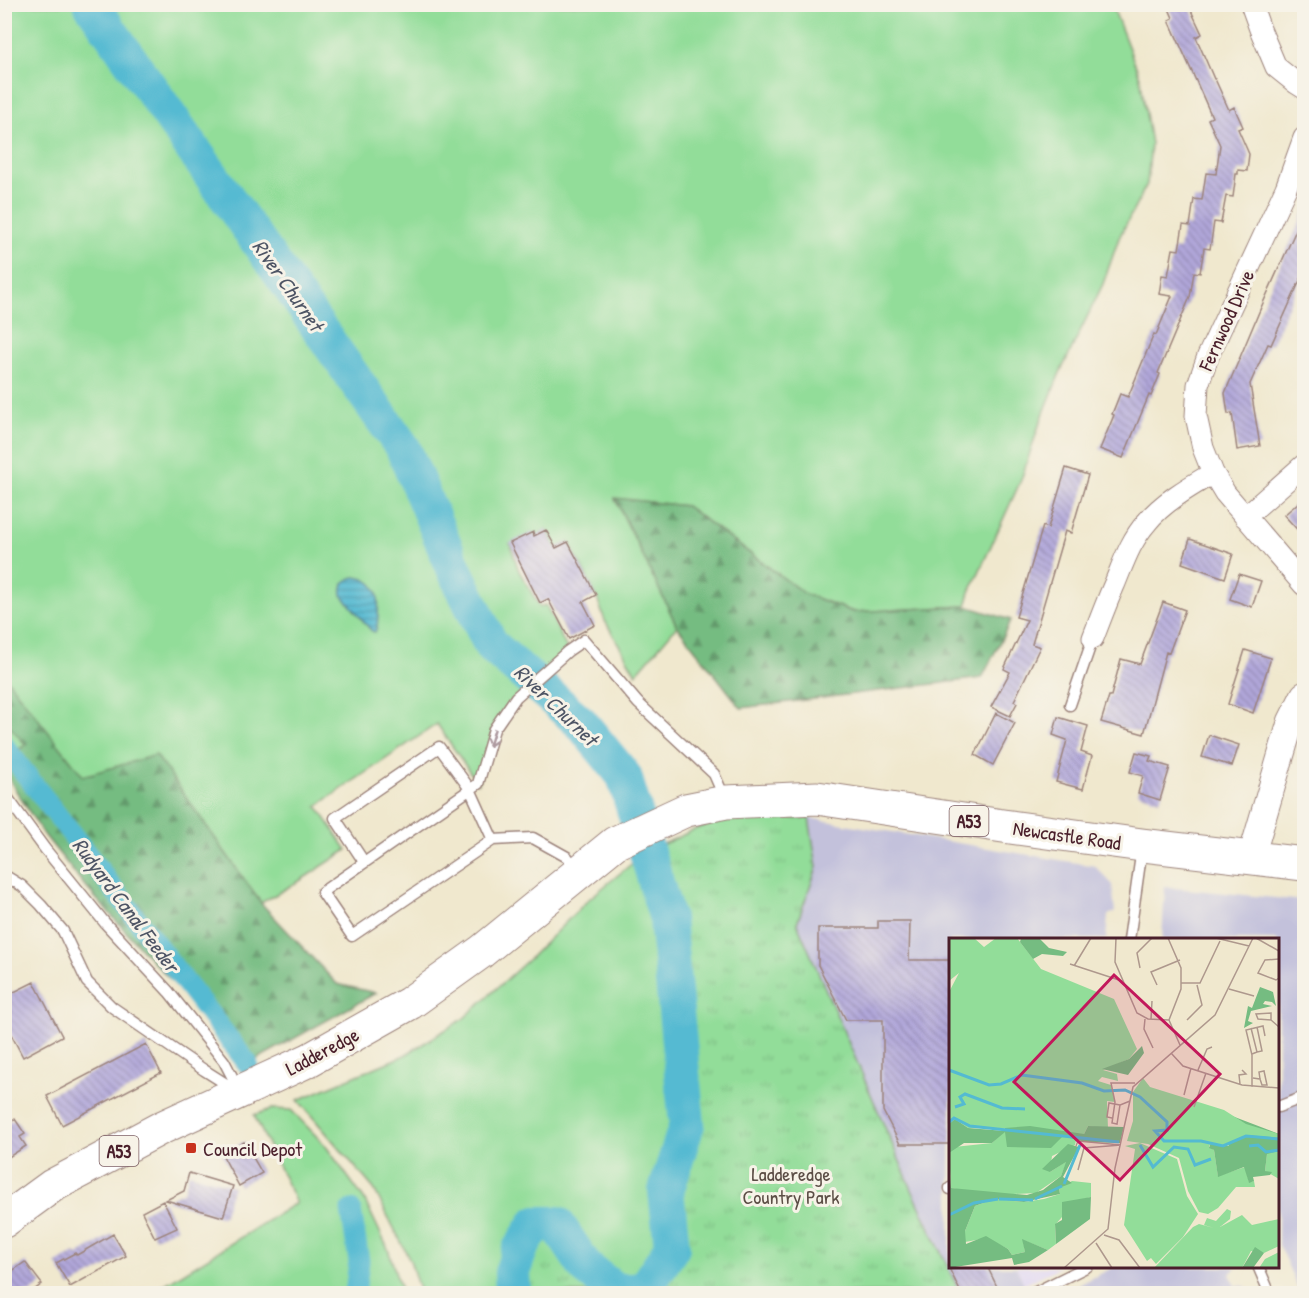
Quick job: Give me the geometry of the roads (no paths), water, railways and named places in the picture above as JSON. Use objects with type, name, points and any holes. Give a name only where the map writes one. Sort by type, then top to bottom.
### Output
[{"type":"highway","name":"Newcastle Road","points":[[615,843],[686,810],[726,802],[817,798],[1142,845],[1305,864]]},
{"type":"highway","name":"Ladderedge","points":[[4,1221],[52,1186],[161,1128],[309,1060],[410,1003],[481,952],[615,843]]},
{"type":"street","points":[[1251,4],[1276,67],[1305,88]]},
{"type":"street","name":"Fernwood Drive","points":[[1305,138],[1286,188],[1208,356],[1198,385],[1196,416],[1203,448],[1213,473],[1225,493],[1305,585]]},
{"type":"street","points":[[1245,517],[1305,465]]},
{"type":"street","points":[[1093,638],[1137,533],[1162,508],[1213,473]]},
{"type":"street","points":[[1251,858],[1291,721],[1305,695]]},
{"type":"lane","points":[[1070,705],[1093,638]]},
{"type":"lane","points":[[580,872],[567,857],[534,838],[493,840],[352,936],[322,892],[474,787],[494,729],[516,697],[568,651],[585,640],[638,704],[714,774],[726,802]]},
{"type":"lane","points":[[364,862],[335,818],[439,747],[474,787],[493,840]]},
{"type":"lane","points":[[4,793],[45,849],[105,923],[169,992],[224,1061],[253,1086]]},
{"type":"lane","points":[[1129,938],[1142,845]]},
{"type":"lane","points":[[4,875],[22,886],[63,931],[87,982],[112,1007],[204,1070],[253,1086]]},
{"type":"lane","points":[[1279,1107],[1305,1097]]},
{"type":"lane","points":[[1032,1293],[1084,1268]]},
{"type":"lane","points":[[1259,1268],[1270,1293]]},
{"type":"water","points":[[355,577],[371,583],[378,595],[375,632],[369,628],[342,595],[344,583]]},
{"type":"waterway","name":"River Churnet","points":[[91,4],[403,448],[456,573],[491,645],[581,723],[624,776],[667,919],[687,1124],[666,1191],[672,1247],[643,1291],[616,1291],[586,1268],[557,1224],[536,1224],[520,1249],[512,1273],[513,1294]]},
{"type":"waterway","name":"Rudyard Canal Feeder","points":[[4,746],[248,1064]]},
{"type":"waterway","name":"Rudyard Canal Feeder","points":[[351,1210],[359,1261],[355,1294]]},
{"type":"place","name":"Council Depot","points":[[191,1148]]},
{"type":"park label","name":"Ladderedge Country Park","points":[[791,1184]]}]
